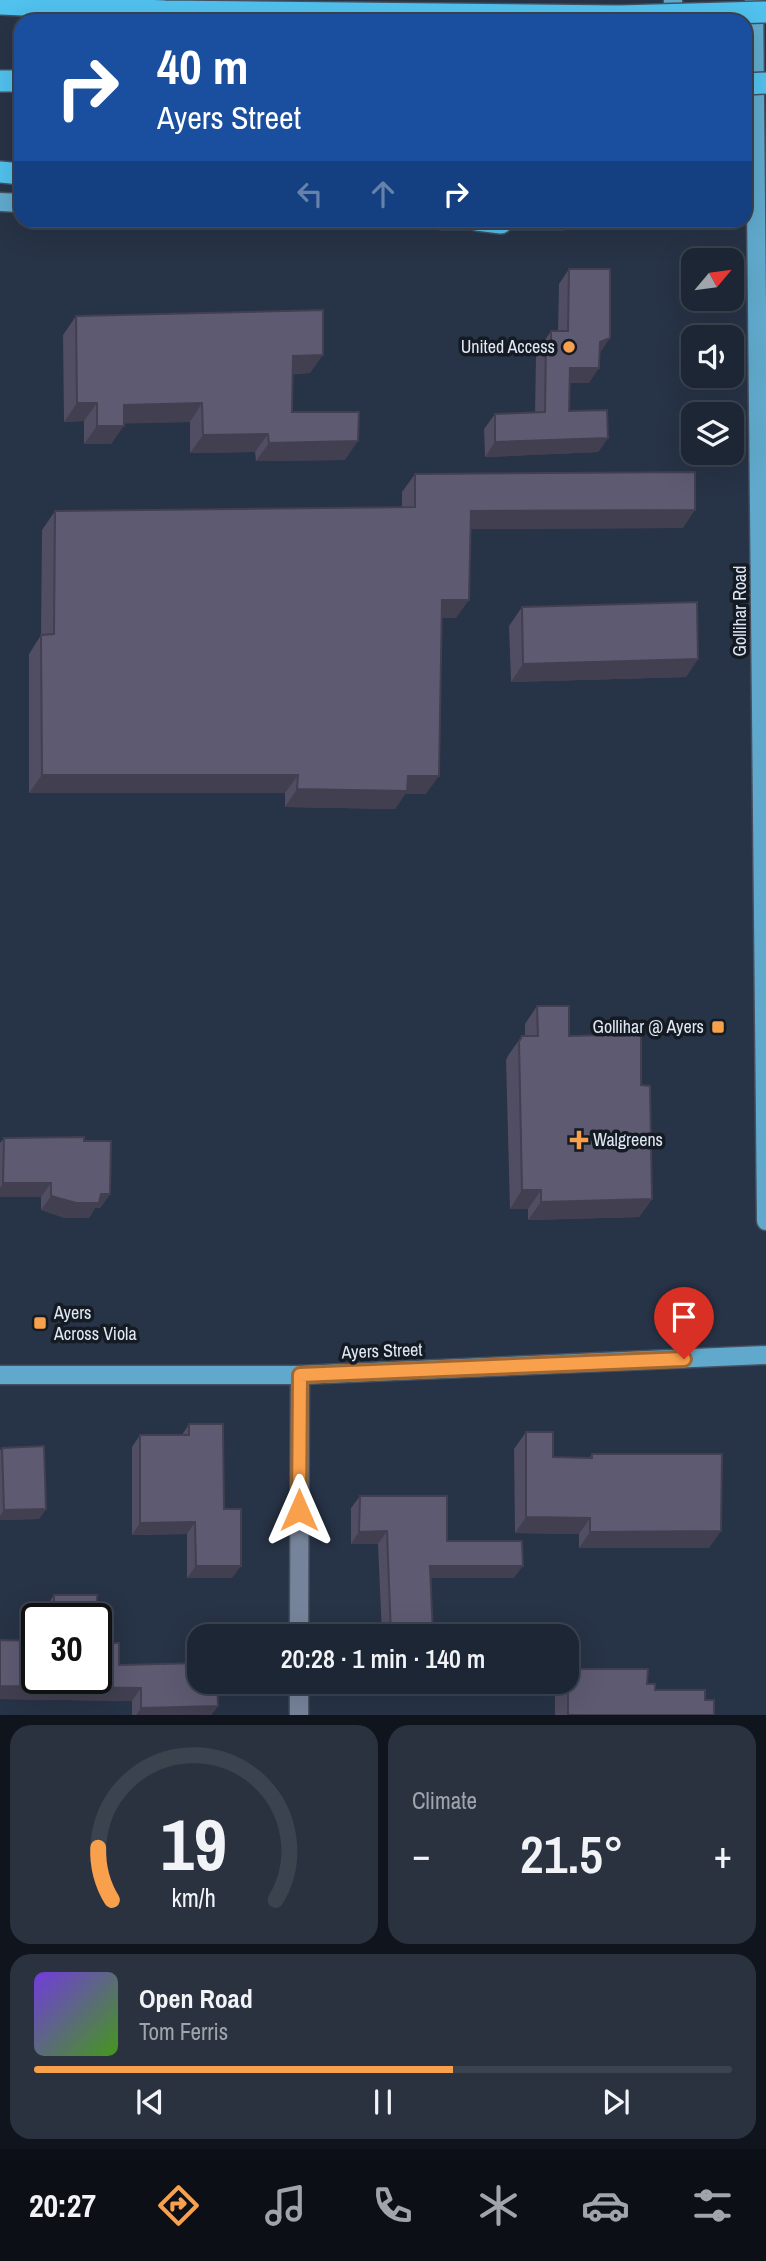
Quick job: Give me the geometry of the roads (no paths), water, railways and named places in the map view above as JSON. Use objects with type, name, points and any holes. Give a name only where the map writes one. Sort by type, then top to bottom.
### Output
[{"type":"highway","points":[[0,4],[165,11],[437,14]]},
{"type":"highway","points":[[692,14],[766,12]]},
{"type":"main road","name":"Gollihar Road","points":[[754,0],[756,218],[763,475],[766,1221]]},
{"type":"main road","name":"Ayers Street","points":[[0,1375],[300,1375],[766,1355]]},
{"type":"street","points":[[299,1624],[300,1375]]},
{"type":"street","points":[[299,1694],[299,1715]]},
{"type":"place","name":"United Access","points":[[569,347]]},
{"type":"place","name":"Gollihar @ Ayers","points":[[718,1027]]},
{"type":"place","name":"Walgreens","points":[[579,1140]]},
{"type":"place","name":"Ayers Across Viola","points":[[40,1323]]}]
